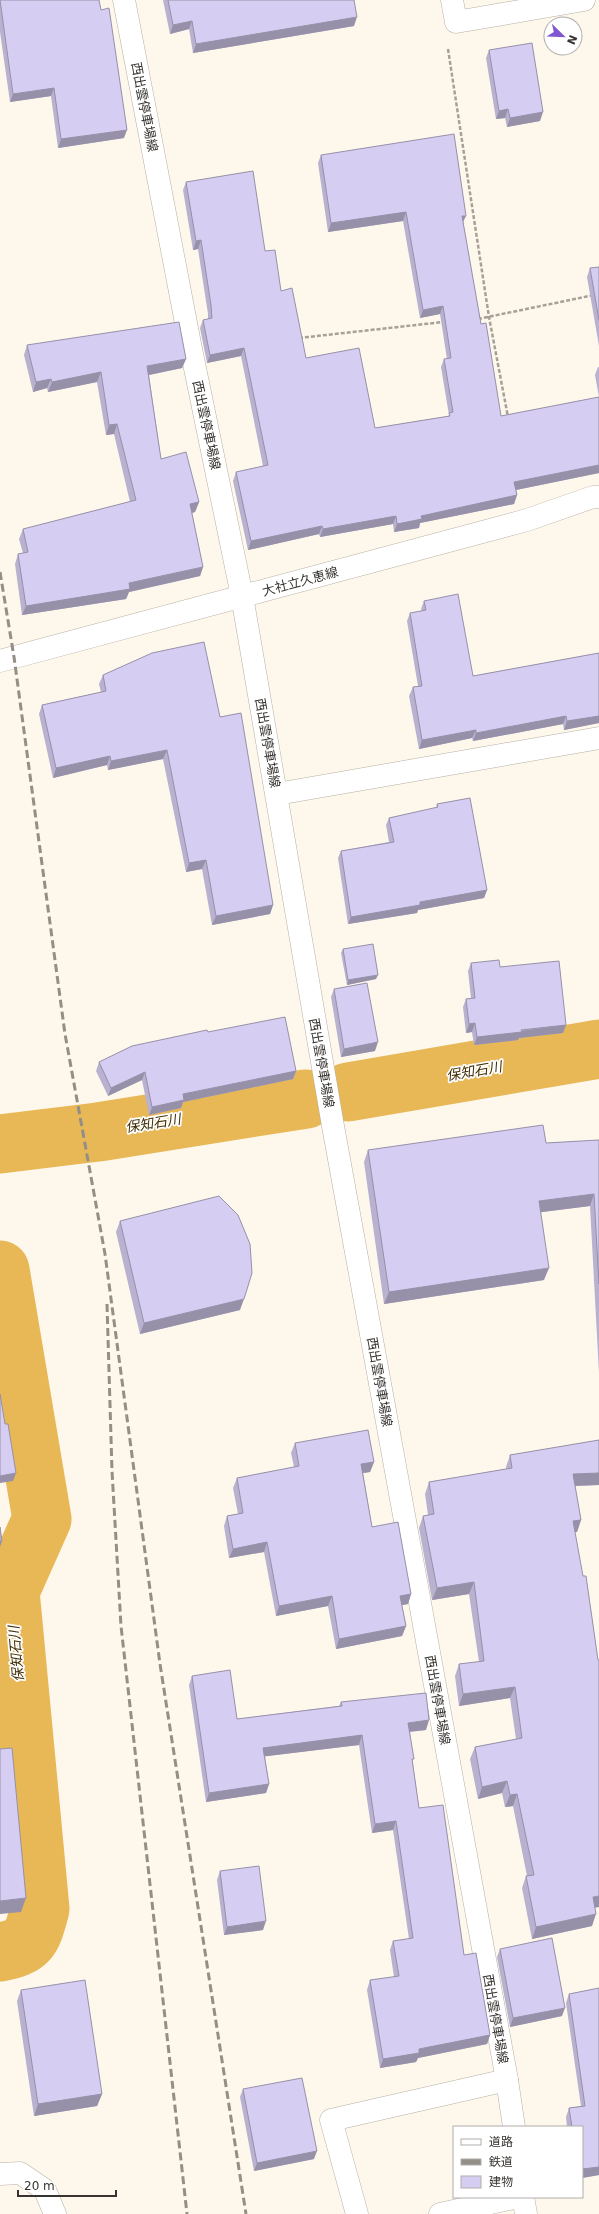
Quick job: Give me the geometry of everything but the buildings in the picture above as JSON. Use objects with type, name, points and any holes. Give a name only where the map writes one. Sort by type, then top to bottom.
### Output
[{"type":"main road","name":"西出雲停車場線","points":[[124,0],[191,349],[242,596],[333,1126],[507,2080],[514,2126]]},
{"type":"main road","points":[[452,0],[456,22],[584,0]]},
{"type":"main road","name":"大社立久恵線","points":[[0,661],[526,520],[599,497]]},
{"type":"main road","points":[[277,794],[599,738]]},
{"type":"main road","points":[[357,2214],[331,2120],[507,2080]]},
{"type":"main road","points":[[0,2174],[20,2174],[45,2190],[55,2214]]},
{"type":"main road","points":[[440,2214],[513,2198]]},
{"type":"main road","points":[[523,2198],[526,2214]]},
{"type":"path","points":[[456,22],[448,47],[489,317],[508,419]]},
{"type":"path","points":[[473,319],[599,294]]},
{"type":"path","points":[[293,338],[450,322]]},
{"type":"waterway","name":"保知石川","points":[[348,1092],[599,1049]]},
{"type":"waterway","name":"保知石川","points":[[0,1144],[98,1132],[306,1099]]},
{"type":"waterway","name":"保知石川","points":[[0,1270],[42,1519],[10,1591],[40,1909],[35,1927],[29,1939],[19,1947],[0,1952]]},
{"type":"railway","points":[[0,572],[14,657],[65,1034],[105,1254],[160,1664],[246,2214]]},
{"type":"railway","points":[[107,1304],[112,1471],[121,1626],[187,2214]]}]
